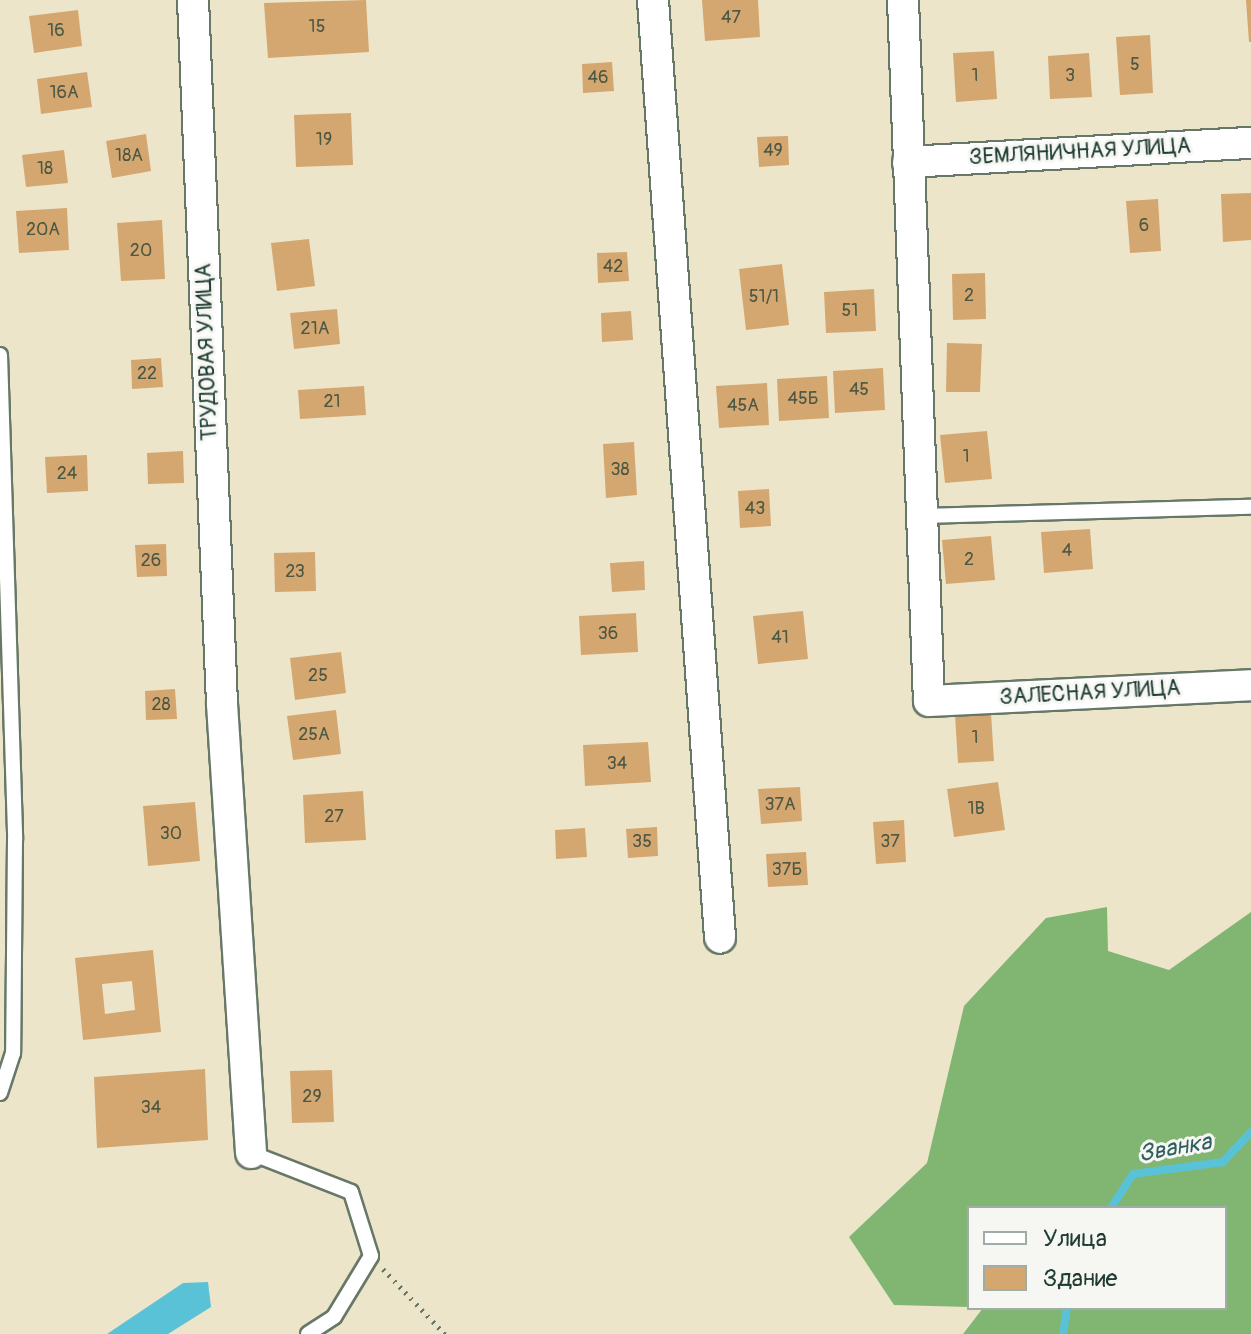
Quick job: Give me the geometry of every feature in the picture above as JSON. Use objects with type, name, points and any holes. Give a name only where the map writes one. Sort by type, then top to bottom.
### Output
[{"type":"street","name":"ТРУДОВАЯ УЛИЦА","points":[[193,0],[222,704],[251,1153]]},
{"type":"street","points":[[653,0],[720,938]]},
{"type":"street","points":[[903,0],[921,516]]},
{"type":"street","name":"ЗЕМЛЯНИЧНАЯ УЛИЦА","points":[[908,162],[1251,143]]},
{"type":"street","name":"ЗАЛЕСНАЯ УЛИЦА","points":[[921,516],[929,701],[1251,685]]},
{"type":"lane","points":[[0,355],[15,840],[13,1053],[0,1093]]},
{"type":"lane","points":[[921,516],[1251,507]]},
{"type":"lane","points":[[251,1153],[351,1192],[371,1256],[334,1317],[308,1334]]},
{"type":"path","points":[[371,1256],[445,1334]]},
{"type":"green space","points":[[1107,907],[1108,951],[1169,970],[1251,912],[1251,1334],[963,1334],[981,1310],[1227,1310],[1227,1206],[967,1206],[967,1307],[894,1305],[849,1237],[927,1163],[964,1006],[1046,918]]},
{"type":"water","points":[[208,1282],[211,1307],[168,1334],[107,1334],[183,1283]]},
{"type":"building","points":[[366,0],[369,52],[268,58],[264,3]]},
{"type":"building","points":[[702,0],[758,0],[760,37],[705,41]]},
{"type":"building","points":[[1246,0],[1251,0],[1251,42],[1249,42]]},
{"type":"building","points":[[78,10],[82,46],[34,53],[29,16]]},
{"type":"building","points":[[1150,35],[1153,93],[1120,95],[1116,37]]},
{"type":"building","points":[[994,51],[997,99],[956,102],[953,53]]},
{"type":"building","points":[[1089,53],[1092,97],[1050,99],[1048,56]]},
{"type":"building","points":[[612,62],[614,91],[583,93],[582,64]]},
{"type":"building","points":[[87,72],[92,107],[41,114],[37,79]]},
{"type":"building","points":[[351,113],[353,165],[296,167],[294,115]]},
{"type":"building","points":[[146,134],[151,171],[112,178],[106,141]]},
{"type":"building","points":[[788,136],[789,165],[759,167],[757,137]]},
{"type":"building","points":[[64,150],[68,183],[26,187],[22,155]]},
{"type":"building","points":[[1251,193],[1251,240],[1223,242],[1221,194]]},
{"type":"building","points":[[1158,199],[1161,251],[1130,253],[1126,201]]},
{"type":"building","points":[[67,208],[69,250],[19,253],[16,211]]},
{"type":"building","points":[[162,220],[165,279],[121,281],[117,223]]},
{"type":"building","points":[[309,239],[315,286],[277,291],[271,243]]},
{"type":"building","points":[[627,252],[629,281],[598,283],[597,253]]},
{"type":"building","points":[[782,264],[789,325],[746,330],[739,269]]},
{"type":"building","points":[[985,273],[986,319],[953,320],[952,274]]},
{"type":"building","points":[[874,289],[876,331],[826,333],[824,292]]},
{"type":"building","points":[[337,309],[340,344],[294,349],[290,313]]},
{"type":"building","points":[[631,311],[633,340],[602,342],[601,313]]},
{"type":"building","points":[[947,343],[982,344],[980,392],[946,392]]},
{"type":"building","points":[[161,358],[163,387],[132,389],[131,360]]},
{"type":"building","points":[[883,368],[885,410],[835,413],[833,371]]},
{"type":"building","points":[[827,376],[829,418],[779,421],[777,379]]},
{"type":"building","points":[[767,383],[769,425],[719,428],[716,386]]},
{"type":"building","points":[[364,386],[366,415],[300,419],[298,390]]},
{"type":"building","points":[[987,431],[992,479],[945,483],[940,435]]},
{"type":"building","points":[[634,442],[637,495],[606,498],[603,444]]},
{"type":"building","points":[[183,451],[184,483],[148,484],[147,453]]},
{"type":"building","points":[[87,455],[88,491],[47,493],[45,457]]},
{"type":"building","points":[[769,489],[771,526],[740,528],[738,491]]},
{"type":"building","points":[[1090,529],[1093,569],[1044,573],[1041,532]]},
{"type":"building","points":[[991,536],[995,580],[946,584],[942,540]]},
{"type":"building","points":[[166,544],[167,576],[137,577],[135,545]]},
{"type":"building","points":[[315,552],[316,591],[275,592],[274,553]]},
{"type":"building","points":[[644,561],[645,590],[612,592],[610,563]]},
{"type":"building","points":[[803,611],[808,659],[758,664],[753,616]]},
{"type":"building","points":[[636,613],[638,652],[581,655],[579,616]]},
{"type":"building","points":[[341,652],[346,693],[295,700],[290,658]]},
{"type":"building","points":[[175,689],[177,719],[146,720],[145,691]]},
{"type":"building","points":[[336,710],[341,754],[293,760],[287,716]]},
{"type":"building","points":[[991,713],[994,761],[958,763],[955,715]]},
{"type":"building","points":[[648,742],[651,782],[585,786],[583,745]]},
{"type":"building","points":[[998,782],[1005,830],[954,837],[947,789]]},
{"type":"building","points":[[800,787],[802,821],[761,824],[758,789]]},
{"type":"building","points":[[363,791],[366,840],[305,843],[303,795]]},
{"type":"building","points":[[195,802],[200,861],[148,866],[143,806]]},
{"type":"building","points":[[904,820],[906,862],[876,864],[873,822]]},
{"type":"building","points":[[657,827],[658,856],[628,858],[626,829]]},
{"type":"building","points":[[585,828],[587,857],[556,859],[555,830]]},
{"type":"building","points":[[806,852],[808,885],[768,887],[766,854]]},
{"type":"building","points":[[153,950],[161,1032],[83,1040],[75,958]],"holes":[[[132,981],[135,1010],[105,1014],[102,984]]]},
{"type":"building","points":[[205,1069],[208,1140],[97,1148],[94,1077]]},
{"type":"building","points":[[332,1070],[334,1122],[292,1123],[290,1071]]},
{"type":"waterway","name":"Званка","points":[[1112,1206],[1133,1174],[1223,1162],[1251,1132]]},
{"type":"waterway","name":"Званка","points":[[1063,1334],[1067,1310]]}]
